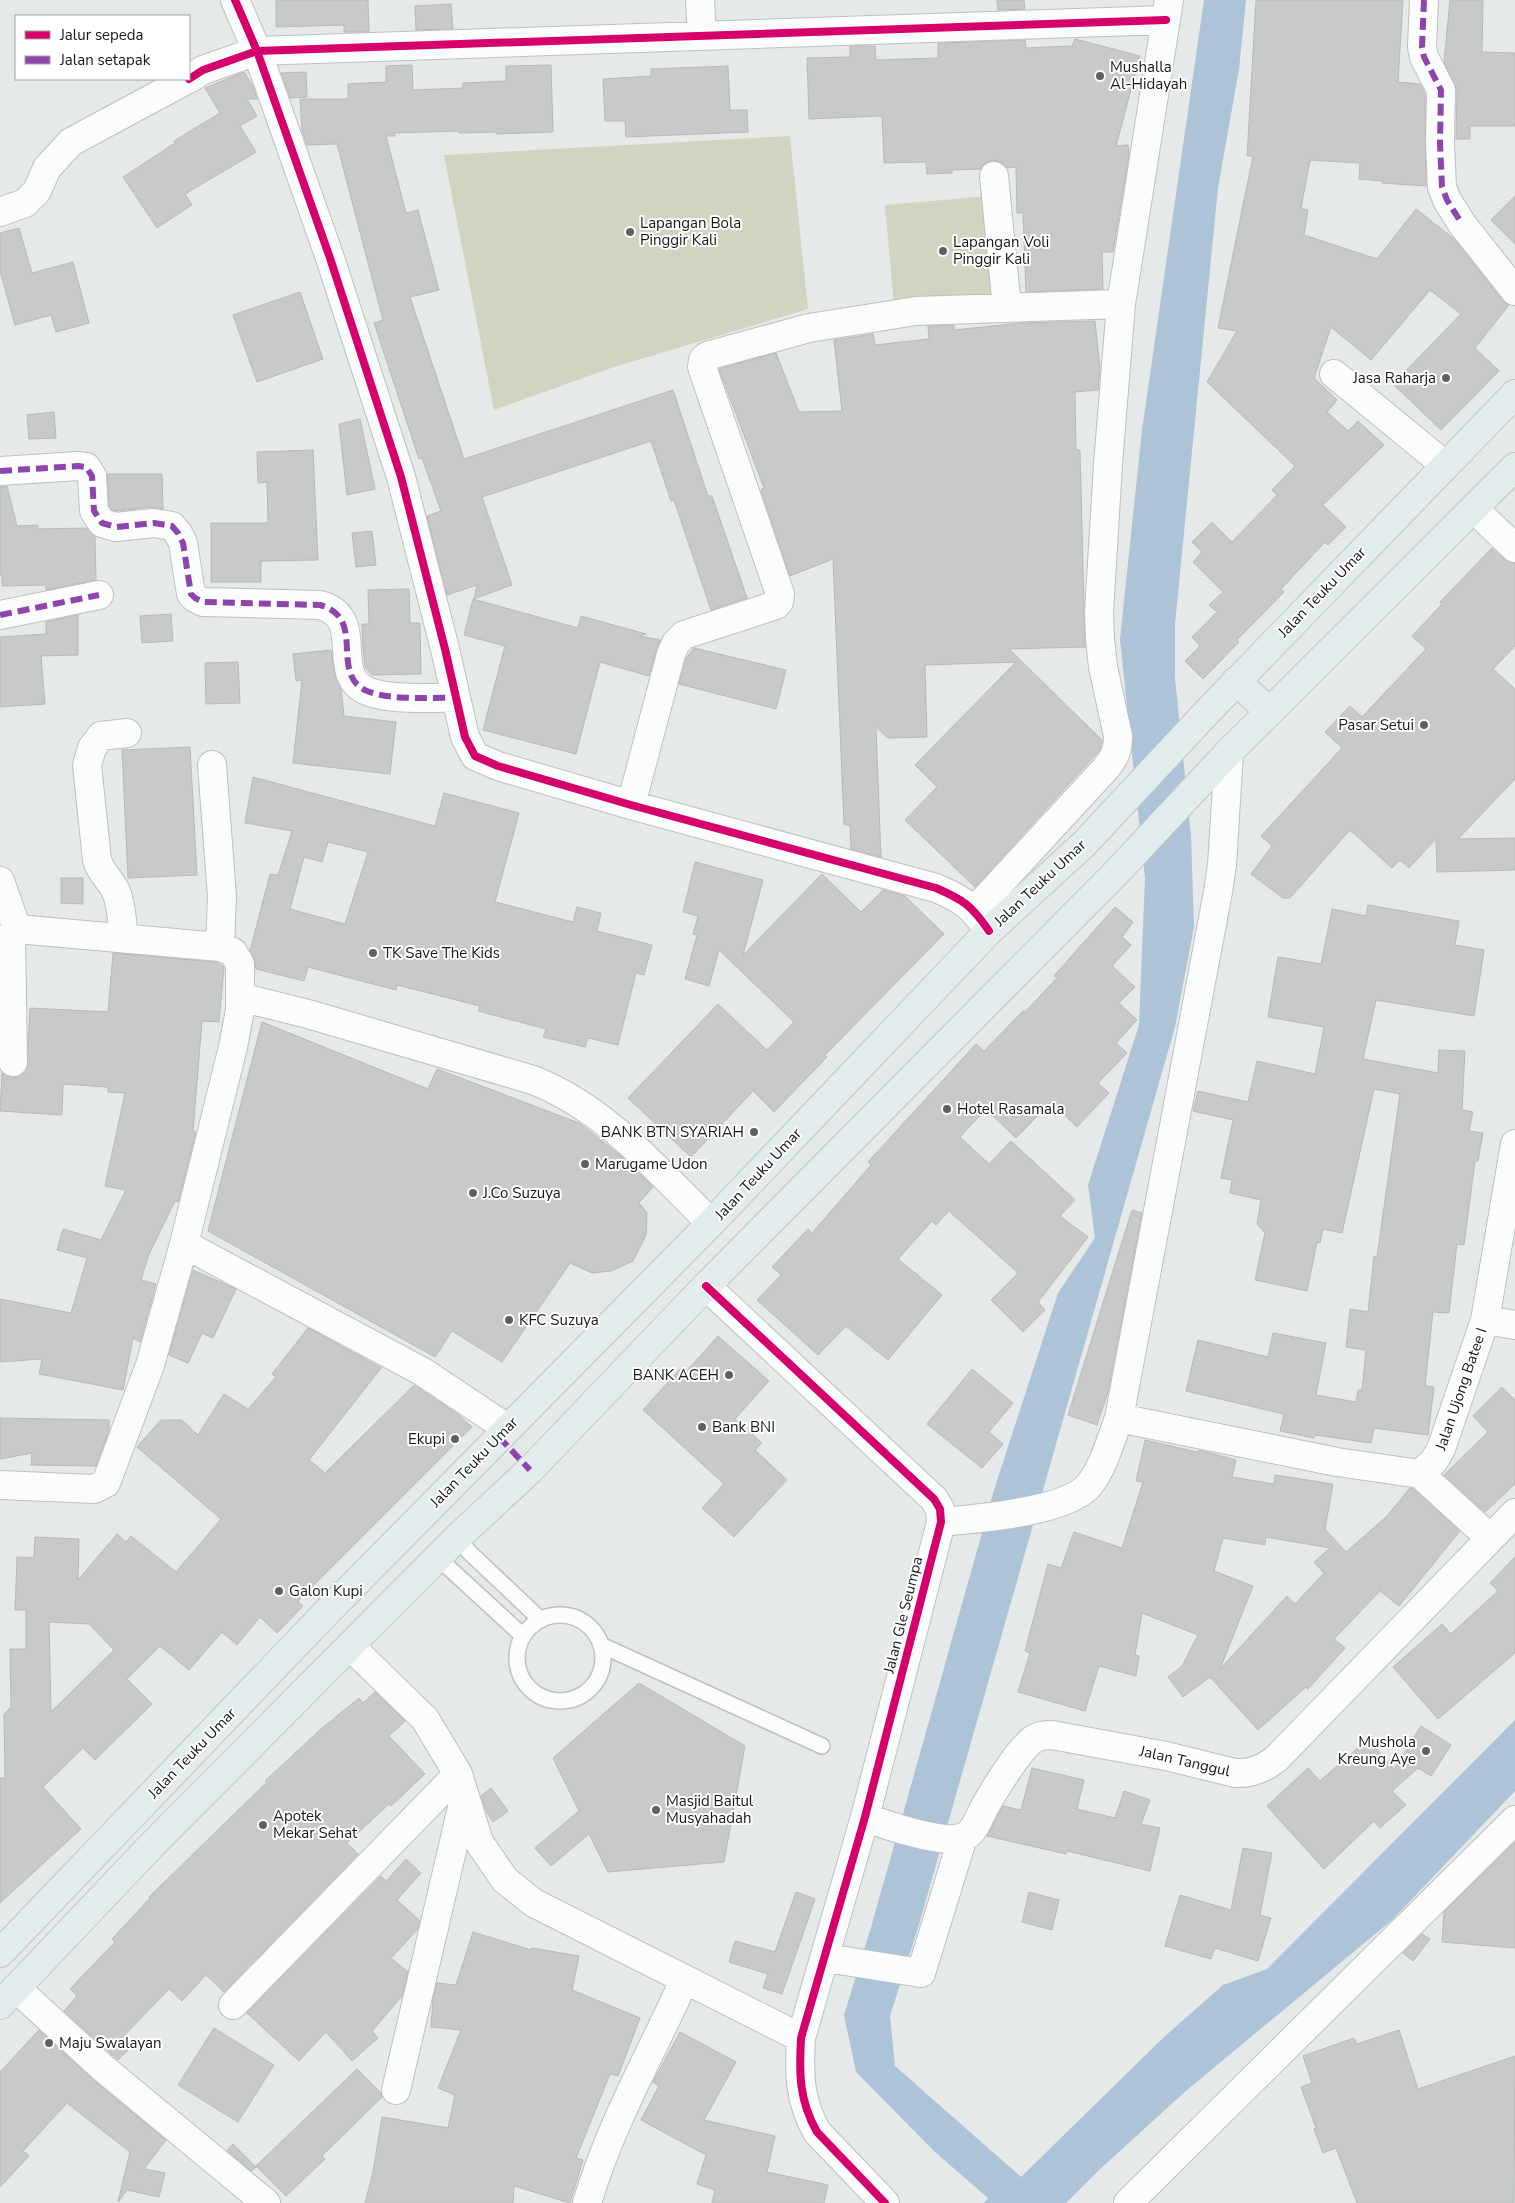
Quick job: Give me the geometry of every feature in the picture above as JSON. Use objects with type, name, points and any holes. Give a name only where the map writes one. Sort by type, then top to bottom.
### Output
[{"type":"highway","name":"Jalan Teuku Umar","points":[[0,1952],[326,1613],[711,1223],[982,920],[1084,844],[1236,681],[1515,394]]},
{"type":"highway","points":[[8,1997],[151,1846],[351,1647],[437,1557],[525,1475],[706,1286],[1115,874],[1270,712],[1515,467]]},
{"type":"highway","points":[[1236,681],[1270,712]]},
{"type":"street","points":[[190,78],[203,70],[257,51],[702,34],[1168,10],[1121,304],[1108,464],[1100,613],[1103,668],[1118,736],[1118,747],[1115,756],[1106,768],[982,920],[954,896],[936,888],[498,766],[475,756],[465,737],[445,649],[401,477],[330,258],[257,51],[235,0]]},
{"type":"street","points":[[700,0],[702,34]]},
{"type":"street","points":[[1424,0],[1422,47],[1428,66],[1438,80],[1441,90],[1440,144],[1442,187],[1447,200],[1462,224],[1515,291]]},
{"type":"street","points":[[0,212],[20,205],[31,197],[37,191],[47,168],[71,142],[187,80]]},
{"type":"street","points":[[994,176],[1007,308]]},
{"type":"street","points":[[631,804],[671,654],[676,642],[684,635],[776,605],[779,602],[780,594],[702,367],[703,360],[707,356],[809,328],[923,310],[1121,304]]},
{"type":"street","points":[[1334,374],[1445,465]]},
{"type":"street","points":[[0,471],[78,466],[86,468],[92,476],[94,511],[102,523],[116,527],[154,523],[172,526],[178,533],[183,543],[191,594],[195,598],[203,602],[212,603],[320,605],[328,607],[341,618],[347,640],[350,677],[359,686],[367,691],[393,696],[455,698]]},
{"type":"street","points":[[1474,509],[1515,548]]},
{"type":"street","points":[[0,615],[98,595]]},
{"type":"street","points":[[124,939],[118,896],[111,882],[101,872],[97,860],[88,765],[92,748],[101,736],[127,733]]},
{"type":"street","points":[[706,1286],[934,1500],[940,1509],[941,1522],[969,1520],[1053,1506],[1079,1495],[1091,1483],[1120,1418],[1218,892],[1222,865],[1223,760]]},
{"type":"street","points":[[212,764],[222,896],[220,947]]},
{"type":"street","points":[[0,881],[9,935],[13,1062]]},
{"type":"street","points":[[0,1485],[94,1489],[106,1483],[150,1365],[184,1244],[233,1046],[240,997],[240,964],[233,952],[220,947],[124,939],[9,935]]},
{"type":"street","points":[[240,997],[364,1030],[533,1080],[558,1090],[589,1110],[627,1141],[711,1223]]},
{"type":"street","name":"Jalan Ujong Batee I","points":[[1420,1474],[1434,1461],[1441,1449],[1485,1320],[1515,1144]]},
{"type":"street","points":[[184,1244],[423,1372],[507,1428]]},
{"type":"street","points":[[1485,1320],[1515,1325]]},
{"type":"street","points":[[1120,1418],[1337,1462],[1420,1474],[1490,1538]]},
{"type":"street","name":"Jalan Tanggul","points":[[954,1838],[972,1830],[1023,1749],[1032,1740],[1045,1735],[1052,1734],[1166,1756],[1235,1773],[1252,1772],[1269,1765],[1515,1513]]},
{"type":"street","name":"Jalan Gle Seumpa","points":[[885,2203],[817,2132],[810,2120],[801,2090],[799,2072],[801,2038],[826,1958],[875,1821],[941,1522]]},
{"type":"street","points":[[351,1647],[425,1719],[461,1786],[479,1842],[500,1874],[518,1892],[534,1904],[684,1981],[801,2038]]},
{"type":"street","points":[[233,2005],[461,1786]]},
{"type":"street","points":[[396,2090],[461,1786]]},
{"type":"street","points":[[1128,2203],[1515,1820]]},
{"type":"street","points":[[826,1958],[920,1974],[922,1972],[954,1838],[875,1821]]},
{"type":"street","points":[[587,2203],[625,2101],[684,1981]]},
{"type":"street","points":[[8,1997],[103,2068],[196,2143],[266,2203]]},
{"type":"lane","points":[[458,1537],[469,1552],[541,1620]]},
{"type":"lane","points":[[437,1557],[523,1636]]},
{"type":"lane","points":[[565,1615],[588,1625],[602,1645],[604,1657],[602,1669],[594,1685],[579,1697],[568,1701],[555,1702],[533,1692],[519,1672],[518,1648],[523,1636],[541,1620],[553,1616],[565,1615]]},
{"type":"lane","points":[[602,1645],[822,1746]]},
{"type":"green space","name":"Lapangan Bola Pinggir Kali","points":[[790,136],[808,309],[611,368],[494,410],[444,155]]},
{"type":"green space","name":"Lapangan Voli Pinggir Kali","points":[[990,196],[1003,297],[894,305],[885,205]]},
{"type":"water","points":[[1204,0],[1246,0],[1239,69],[1218,188],[1175,624],[1175,678],[1191,835],[1194,927],[1175,1027],[918,1928],[890,2016],[895,2066],[1021,2177],[1164,2037],[1223,1985],[1267,1969],[1515,1720],[1515,1791],[1392,1920],[1187,2090],[1099,2170],[1066,2203],[984,2203],[988,2198],[935,2152],[856,2072],[844,2015],[872,1924],[994,1490],[1058,1293],[1095,1238],[1088,1185],[1139,1025],[1145,878],[1120,639],[1142,430]]},
{"type":"building","points":[[276,0],[368,0],[369,32],[344,32],[344,25],[276,27]]},
{"type":"building","points":[[997,0],[1024,0],[1025,9],[998,10]]},
{"type":"building","points":[[1256,0],[1403,0],[1398,82],[1420,84],[1425,94],[1426,186],[1382,183],[1383,181],[1359,179],[1360,163],[1310,160],[1301,208],[1308,210],[1304,235],[1377,259],[1416,209],[1453,238],[1503,301],[1509,305],[1475,348],[1499,371],[1441,430],[1393,384],[1461,314],[1430,290],[1371,360],[1331,327],[1314,378],[1337,400],[1327,412],[1348,431],[1358,421],[1384,445],[1323,505],[1346,527],[1328,545],[1325,542],[1281,589],[1284,592],[1237,640],[1239,642],[1203,679],[1185,661],[1200,646],[1192,637],[1217,612],[1209,605],[1223,592],[1193,562],[1202,552],[1192,542],[1212,522],[1232,542],[1277,495],[1272,490],[1295,466],[1207,382],[1237,331],[1218,328],[1253,156],[1247,156]]},
{"type":"building","points":[[1450,0],[1483,0],[1482,52],[1515,53],[1515,126],[1470,126],[1470,139],[1456,139],[1457,90],[1444,62]]},
{"type":"building","points":[[451,4],[453,29],[416,30],[415,6]]},
{"type":"building","points":[[1075,39],[1140,56],[1116,146],[1128,145],[1129,154],[1113,252],[1102,252],[1103,289],[1026,292],[1023,213],[1017,213],[1016,167],[1007,168],[1001,162],[993,160],[985,163],[980,169],[952,170],[952,173],[927,174],[926,162],[884,163],[882,116],[809,119],[807,58],[850,57],[850,46],[875,46],[876,60],[938,58],[938,43],[1025,40],[1026,48],[1072,46]]},
{"type":"building","points":[[412,65],[413,90],[463,88],[463,83],[506,81],[506,66],[551,65],[553,132],[496,134],[496,132],[459,133],[459,131],[394,133],[395,136],[386,136],[406,213],[418,210],[439,290],[410,297],[464,459],[673,390],[708,496],[712,496],[747,598],[711,610],[674,500],[671,501],[651,441],[482,497],[512,585],[474,599],[477,585],[447,595],[427,516],[441,511],[422,458],[419,459],[374,323],[383,320],[337,144],[307,145],[302,130],[300,99],[348,99],[348,84],[386,82],[386,66]]},
{"type":"building","points":[[728,66],[730,110],[747,110],[748,132],[626,137],[625,121],[605,121],[603,79],[651,76],[651,69]]},
{"type":"building","points":[[244,72],[253,86],[257,99],[247,99],[257,116],[240,126],[256,152],[185,194],[192,205],[157,228],[123,177],[175,143],[174,141],[220,113],[205,88]]},
{"type":"building","points":[[306,72],[307,97],[290,98],[281,73]]},
{"type":"building","points":[[1515,196],[1515,244],[1491,220]]},
{"type":"building","points":[[19,228],[32,273],[73,262],[89,323],[56,332],[51,315],[15,325],[0,271],[0,233]]},
{"type":"building","points":[[300,292],[323,359],[257,382],[233,315]]},
{"type":"building","points":[[1095,321],[1100,369],[1098,390],[1075,392],[1076,450],[1080,450],[1085,647],[1009,649],[1102,740],[1100,750],[975,887],[905,820],[937,787],[915,765],[1016,662],[925,665],[927,737],[888,738],[876,727],[881,857],[851,849],[850,825],[844,825],[833,559],[790,576],[761,490],[764,488],[719,369],[776,353],[799,412],[842,411],[834,340],[873,334],[875,345],[929,339],[928,326],[954,325],[954,330],[1022,323]]},
{"type":"building","points":[[54,412],[56,438],[29,439],[27,415]]},
{"type":"building","points":[[360,419],[375,489],[347,495],[339,424]]},
{"type":"building","points":[[313,450],[318,560],[261,561],[261,582],[211,582],[211,523],[268,523],[267,482],[258,483],[257,452]]},
{"type":"building","points":[[107,474],[162,474],[163,509],[152,507],[112,510],[109,506]]},
{"type":"building","points":[[7,486],[17,526],[38,525],[38,529],[86,528],[95,537],[96,580],[46,590],[46,585],[2,586],[2,575],[0,575],[0,487]]},
{"type":"building","points":[[372,531],[376,565],[356,567],[352,533]]},
{"type":"building","points":[[1492,548],[1505,560],[1515,563],[1515,646],[1493,669],[1515,689],[1515,779],[1458,839],[1515,838],[1515,870],[1437,872],[1436,839],[1409,868],[1400,860],[1392,868],[1350,830],[1290,898],[1283,898],[1251,874],[1272,846],[1261,836],[1342,748],[1325,732],[1350,706],[1362,717],[1426,649],[1412,636],[1442,604],[1440,602]]},
{"type":"building","points":[[409,589],[410,623],[420,623],[421,674],[372,675],[365,667],[363,647],[362,624],[369,624],[368,590]]},
{"type":"building","points":[[473,599],[578,628],[581,616],[646,634],[640,636],[660,640],[649,676],[600,662],[576,754],[483,730],[505,646],[464,635]]},
{"type":"building","points":[[171,614],[173,641],[142,643],[140,616]]},
{"type":"building","points":[[78,615],[78,655],[41,656],[45,704],[0,707],[0,637],[46,634],[46,622]]},
{"type":"building","points":[[694,648],[786,670],[776,709],[679,684],[686,659]]},
{"type":"building","points":[[331,650],[335,675],[341,689],[344,716],[396,722],[390,774],[293,763],[302,680],[296,681],[293,654]]},
{"type":"building","points":[[238,662],[240,703],[206,704],[205,663]]},
{"type":"building","points":[[190,747],[197,875],[128,878],[122,750]]},
{"type":"building","points":[[253,777],[435,826],[444,793],[519,813],[495,902],[573,922],[577,907],[601,913],[597,931],[652,945],[644,975],[636,973],[618,1045],[588,1038],[585,1047],[543,1037],[546,1029],[478,1011],[480,1006],[397,985],[396,990],[308,967],[304,981],[256,969],[254,957],[250,951],[270,874],[278,875],[292,831],[245,823]],"holes":[[[328,842],[368,852],[345,924],[290,909],[304,857],[322,862]]]},
{"type":"building","points":[[695,862],[763,880],[743,955],[822,874],[861,912],[883,890],[905,896],[944,934],[825,1055],[827,1057],[774,1112],[753,1091],[691,1157],[628,1098],[718,1004],[767,1050],[794,1022],[719,950],[709,986],[685,979],[697,935],[693,934],[698,916],[683,912]]},
{"type":"building","points":[[61,878],[83,878],[83,904],[61,903]]},
{"type":"building","points":[[1368,905],[1459,921],[1455,945],[1484,950],[1474,1016],[1376,1000],[1363,1059],[1438,1073],[1439,1050],[1465,1051],[1462,1110],[1473,1112],[1469,1131],[1483,1133],[1478,1161],[1475,1161],[1464,1245],[1457,1244],[1449,1313],[1433,1312],[1425,1386],[1434,1387],[1428,1435],[1374,1428],[1371,1443],[1315,1435],[1314,1438],[1280,1431],[1284,1414],[1186,1391],[1198,1340],[1268,1357],[1273,1333],[1326,1343],[1316,1395],[1356,1402],[1358,1390],[1362,1390],[1366,1350],[1346,1347],[1350,1309],[1368,1312],[1374,1256],[1377,1257],[1400,1094],[1374,1089],[1342,1233],[1323,1229],[1320,1243],[1317,1242],[1307,1291],[1255,1280],[1265,1233],[1257,1224],[1261,1200],[1230,1193],[1232,1180],[1221,1178],[1233,1120],[1193,1111],[1198,1091],[1248,1102],[1257,1061],[1315,1074],[1324,1027],[1268,1017],[1278,957],[1321,964],[1332,909],[1366,916]]},
{"type":"building","points":[[1115,907],[1133,922],[1122,937],[1131,945],[1112,966],[1135,987],[1119,1003],[1137,1020],[1116,1043],[1127,1053],[1098,1083],[1109,1093],[1077,1127],[1051,1102],[1016,1138],[986,1109],[960,1137],[989,1164],[1011,1141],[1075,1200],[1060,1216],[1088,1237],[1038,1302],[1045,1310],[1023,1332],[991,1300],[1018,1273],[949,1211],[936,1225],[932,1221],[898,1259],[942,1295],[888,1360],[846,1326],[818,1355],[757,1300],[781,1275],[772,1267],[808,1229],[812,1233],[871,1165],[868,1162],[976,1044],[984,1051],[1023,1011],[1025,1012],[1057,978],[1054,976]]},
{"type":"building","points":[[113,953],[216,962],[224,967],[219,1022],[202,1021],[193,1131],[196,1132],[178,1202],[175,1201],[149,1254],[141,1280],[156,1284],[140,1342],[133,1338],[123,1390],[39,1374],[42,1359],[0,1362],[0,1299],[71,1313],[87,1258],[57,1250],[63,1229],[101,1240],[126,1190],[105,1186],[125,1093],[108,1092],[108,1087],[63,1084],[62,1115],[0,1111],[2,1073],[14,1078],[21,1076],[27,1070],[30,1008],[108,1012]]},
{"type":"building","points":[[262,1022],[428,1089],[437,1069],[579,1123],[621,1156],[653,1187],[639,1203],[647,1213],[646,1235],[633,1261],[611,1271],[592,1273],[570,1263],[502,1362],[452,1331],[435,1357],[208,1231]]},
{"type":"building","points":[[1132,1210],[1142,1213],[1108,1392],[1097,1425],[1068,1415]]},
{"type":"building","points":[[193,1270],[236,1289],[213,1338],[202,1333],[188,1363],[169,1355]]},
{"type":"building","points":[[308,1328],[381,1368],[309,1460],[325,1473],[414,1385],[459,1415],[472,1427],[298,1601],[303,1606],[277,1633],[260,1617],[237,1645],[222,1632],[189,1670],[160,1646],[127,1679],[152,1704],[95,1760],[83,1748],[43,1787],[81,1829],[0,1903],[0,1778],[5,1778],[4,1714],[11,1707],[10,1649],[26,1649],[26,1610],[15,1610],[17,1557],[34,1558],[35,1537],[79,1539],[78,1580],[117,1534],[126,1542],[131,1536],[176,1572],[221,1519],[137,1447],[161,1420],[182,1420],[198,1435],[224,1394],[248,1409],[276,1377],[272,1374]],"holes":[[[49,1622],[89,1624],[114,1650],[51,1712]]]},
{"type":"building","points":[[718,1336],[769,1381],[735,1419],[762,1443],[755,1450],[787,1480],[734,1537],[702,1508],[724,1484],[643,1410],[680,1369],[685,1373]]},
{"type":"building","points":[[972,1369],[1013,1403],[989,1432],[1003,1444],[982,1468],[927,1424]]},
{"type":"building","points":[[1502,1387],[1515,1400],[1515,1484],[1485,1512],[1444,1475],[1488,1432],[1473,1416]]},
{"type":"building","points":[[0,1418],[109,1420],[109,1431],[96,1466],[31,1465],[32,1453],[0,1459]]},
{"type":"building","points":[[1145,1440],[1197,1452],[1199,1450],[1236,1460],[1232,1477],[1274,1484],[1275,1475],[1333,1484],[1325,1529],[1346,1552],[1387,1516],[1410,1488],[1460,1531],[1399,1606],[1380,1591],[1334,1639],[1345,1648],[1308,1689],[1306,1687],[1258,1730],[1210,1677],[1183,1697],[1168,1677],[1182,1666],[1198,1635],[1142,1613],[1135,1655],[1139,1656],[1136,1676],[1099,1666],[1085,1711],[1018,1692],[1030,1653],[1025,1651],[1048,1564],[1061,1568],[1074,1532],[1122,1548],[1143,1482],[1136,1481]],"holes":[[[1266,1537],[1330,1548],[1314,1562],[1324,1573],[1295,1604],[1287,1596],[1220,1669],[1253,1586],[1214,1571],[1223,1538],[1265,1545]]]},
{"type":"building","points":[[1515,1557],[1515,1653],[1438,1719],[1393,1667],[1442,1624],[1451,1634],[1498,1591],[1490,1583]]},
{"type":"building","name":"Masjid Baitul Musyahadah","points":[[639,1683],[745,1746],[724,1862],[608,1872],[589,1834],[551,1866],[535,1848],[579,1811],[553,1758]]},
{"type":"building","points":[[375,1692],[405,1721],[389,1736],[425,1774],[347,1843],[358,1854],[224,1992],[206,1975],[182,2001],[169,1989],[119,2041],[128,2050],[118,2060],[64,2011],[77,1996],[70,1989],[115,1942],[112,1939],[149,1897],[267,1782],[265,1781],[321,1729],[359,1698],[363,1703]]},
{"type":"building","points":[[1421,1726],[1451,1745],[1431,1776],[1418,1768],[1392,1791],[1406,1805],[1380,1828],[1374,1821],[1324,1869],[1267,1806],[1308,1768],[1320,1781],[1368,1739],[1394,1769]]},
{"type":"building","points":[[1032,1768],[1084,1780],[1077,1809],[1115,1818],[1124,1791],[1150,1800],[1141,1824],[1160,1828],[1150,1871],[1067,1851],[1066,1854],[987,1836],[1003,1806],[1021,1810]]},
{"type":"building","points":[[491,1788],[508,1811],[493,1822],[487,1813],[481,1796]]},
{"type":"building","points":[[1515,1842],[1515,1948],[1442,1942],[1444,1912]]},
{"type":"building","points":[[1243,1848],[1272,1853],[1260,1915],[1271,1918],[1258,1961],[1215,1948],[1211,1959],[1165,1946],[1180,1895],[1231,1910]]},
{"type":"building","points":[[406,1859],[421,1873],[397,1900],[420,1921],[418,1929],[391,1958],[408,1972],[402,1996],[372,2031],[378,2038],[352,2061],[326,2032],[299,2061],[247,2013],[381,1876],[386,1881]]},
{"type":"building","points":[[796,1892],[815,1899],[782,1994],[763,1988],[768,1974],[729,1962],[735,1941],[775,1952]]},
{"type":"building","points":[[1029,1892],[1059,1900],[1052,1930],[1022,1922]]},
{"type":"building","points":[[473,1932],[531,1950],[532,1948],[579,1956],[572,1990],[640,2018],[618,2076],[610,2074],[576,2158],[583,2160],[570,2203],[514,2186],[513,2203],[365,2203],[373,2172],[382,2117],[448,2128],[455,2095],[438,2088],[461,2030],[431,2027],[433,1998],[437,1983],[456,1985]]},
{"type":"building","points":[[1422,1934],[1430,1939],[1413,1961],[1403,1953]]},
{"type":"building","points":[[214,2028],[274,2065],[238,2122],[178,2085]]},
{"type":"building","points":[[39,2030],[93,2080],[166,2140],[144,2169],[165,2173],[159,2197],[127,2190],[118,2202],[130,2152],[67,2103],[23,2151],[29,2156],[0,2187],[0,2072]]},
{"type":"building","points":[[1399,2030],[1418,2089],[1515,2056],[1514,2203],[1357,2203],[1336,2148],[1323,2153],[1301,2087],[1312,2083],[1303,2056],[1354,2038],[1357,2044]]},
{"type":"building","points":[[680,2032],[736,2062],[704,2120],[775,2136],[767,2172],[828,2185],[824,2203],[712,2203],[715,2190],[697,2184],[706,2155],[641,2120],[659,2086],[653,2082]]},
{"type":"building","points":[[357,2069],[381,2093],[382,2097],[322,2156],[325,2159],[286,2196],[256,2166]]},
{"type":"building","points":[[233,2144],[256,2167],[251,2171],[227,2150]]},
{"type":"marked path","points":[[1424,0],[1422,47],[1424,57],[1441,90],[1440,143],[1442,187],[1447,200],[1462,224]]},
{"type":"marked path","points":[[0,471],[86,467],[92,476],[94,511],[102,523],[116,527],[154,523],[172,526],[178,533],[183,543],[191,594],[195,598],[203,602],[320,605],[334,612],[342,622],[346,633],[350,672],[356,683],[367,691],[388,696],[411,698],[455,698]]},
{"type":"marked path","points":[[0,615],[99,595]]},
{"type":"marked path","points":[[499,1437],[530,1470]]},
{"type":"cycle path","points":[[235,0],[257,51],[330,258],[401,477],[445,649],[465,737],[475,756],[498,766],[631,805],[936,888],[954,896],[967,905],[989,931]]},
{"type":"cycle path","points":[[190,78],[203,70],[257,51],[1166,20]]},
{"type":"cycle path","points":[[706,1286],[934,1499],[940,1509],[941,1522],[865,1817],[801,2038],[800,2075],[807,2109],[817,2132],[885,2203]]},
{"type":"place","name":"Mushalla Al-Hidayah","points":[[1100,76]]},
{"type":"place","name":"Lapangan Bola Pinggir Kali","points":[[630,232]]},
{"type":"place","name":"Lapangan Voli Pinggir Kali","points":[[943,251]]},
{"type":"place","name":"Jasa Raharja","points":[[1446,378]]},
{"type":"place","name":"Pasar Setui","points":[[1424,725]]},
{"type":"place","name":"TK Save The Kids","points":[[373,953]]},
{"type":"place","name":"Hotel Rasamala","points":[[947,1109]]},
{"type":"place","name":"BANK BTN SYARIAH","points":[[754,1132]]},
{"type":"place","name":"Marugame Udon","points":[[585,1164]]},
{"type":"place","name":"J.Co Suzuya","points":[[473,1193]]},
{"type":"place","name":"KFC Suzuya","points":[[509,1320]]},
{"type":"place","name":"BANK ACEH","points":[[729,1375]]},
{"type":"place","name":"Bank BNI","points":[[702,1427]]},
{"type":"place","name":"Ekupi","points":[[455,1439]]},
{"type":"place","name":"Galon Kupi","points":[[279,1591]]},
{"type":"place","name":"Mushola Kreung Aye","points":[[1426,1751]]},
{"type":"place","name":"Masjid Baitul Musyahadah","points":[[656,1810]]},
{"type":"place","name":"Apotek Mekar Sehat","points":[[263,1825]]},
{"type":"place","name":"Maju Swalayan","points":[[49,2043]]}]
